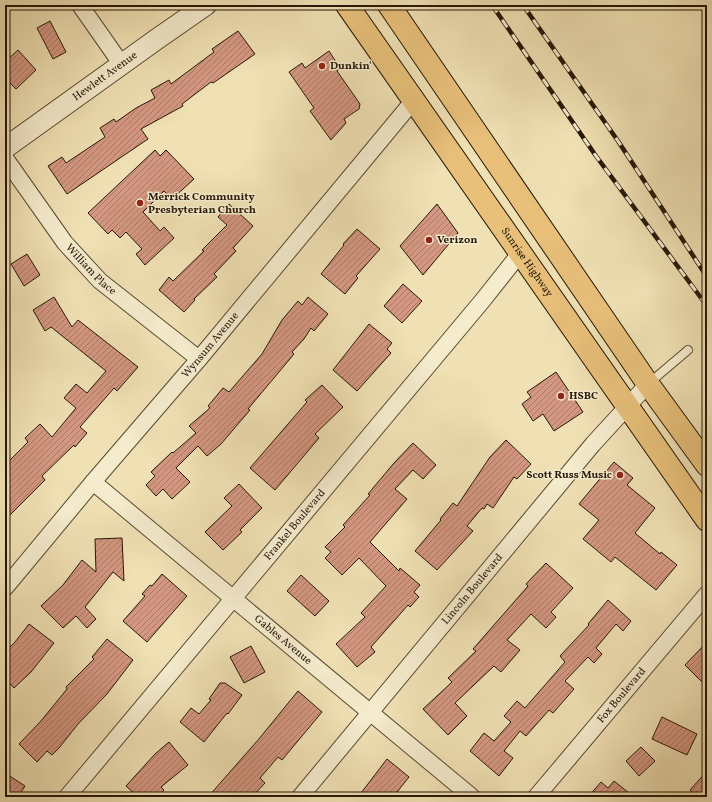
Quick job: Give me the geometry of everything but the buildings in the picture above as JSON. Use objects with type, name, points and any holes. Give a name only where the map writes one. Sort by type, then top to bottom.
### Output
[{"type":"highway","name":"Sunrise Highway","points":[[347,5],[707,520]]},
{"type":"highway","points":[[389,5],[648,384],[707,465]]},
{"type":"street","points":[[80,5],[122,64]]},
{"type":"street","name":"Hewlett Avenue","points":[[5,148],[206,5]]},
{"type":"street","name":"Wynsum Avenue","points":[[5,588],[93,482],[199,359],[414,100]]},
{"type":"street","name":"William Place","points":[[5,158],[65,243],[100,281],[199,359]]},
{"type":"street","name":"Frankel Boulevard","points":[[67,797],[521,252]]},
{"type":"street","name":"Lincoln Boulevard","points":[[300,797],[588,450],[648,384]]},
{"type":"street","name":"Gables Avenue","points":[[93,482],[472,797]]},
{"type":"street","name":"Fox Boulevard","points":[[536,797],[706,597]]},
{"type":"lane","points":[[648,384],[688,350]]},
{"type":"railway","points":[[492,5],[596,156],[707,306]]},
{"type":"railway","points":[[523,5],[618,141],[707,277]]},
{"type":"place","name":"Dunkin'","points":[[322,66]]},
{"type":"place","name":"Merrick Community Presbyterian Church","points":[[140,203]]},
{"type":"place","name":"Verizon","points":[[429,240]]},
{"type":"place","name":"HSBC","points":[[561,396]]},
{"type":"place","name":"Scott Russ Music","points":[[620,475]]}]
